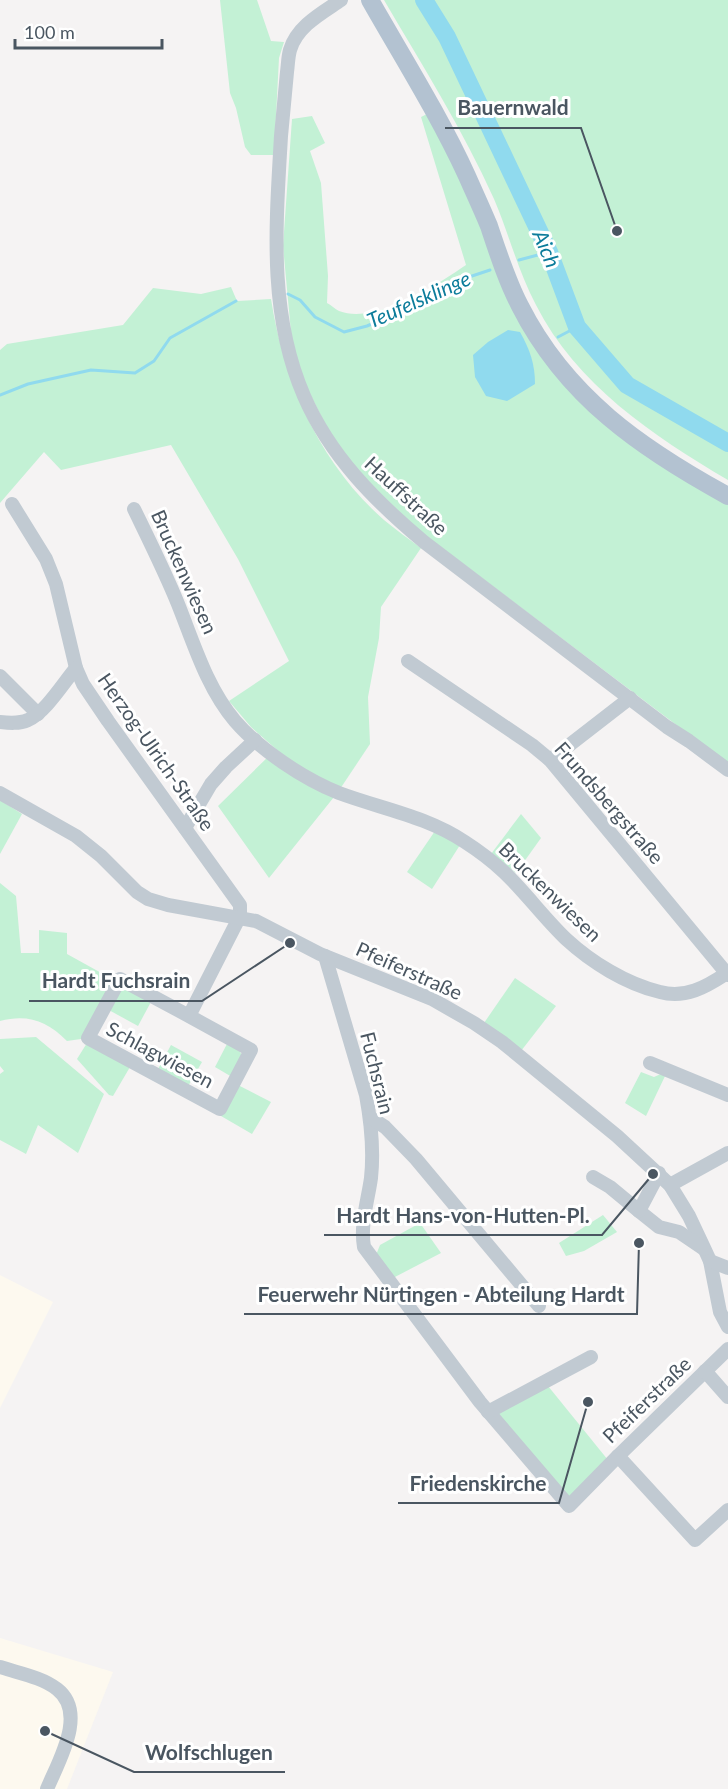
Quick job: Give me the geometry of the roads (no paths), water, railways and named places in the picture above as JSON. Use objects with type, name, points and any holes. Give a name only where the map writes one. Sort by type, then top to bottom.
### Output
[{"type":"main road","points":[[370,0],[466,173],[519,306],[547,352],[580,392],[627,434],[662,458],[728,496]]},
{"type":"street","name":"Hauffstraße","points":[[341,0],[306,23],[290,48],[283,112],[276,242],[277,276],[283,331],[292,368],[305,398],[335,452],[394,517],[443,557],[728,771]]},
{"type":"street","name":"Herzog-Ulrich-Straße","points":[[12,504],[46,558],[56,584],[76,668],[83,684],[240,905],[240,916]]},
{"type":"street","name":"Bruckenwiesen","points":[[134,509],[176,598],[213,688],[231,716],[255,740],[282,761],[338,792],[423,819],[463,841],[504,872],[566,939],[593,960],[624,978],[659,992],[683,993],[703,988],[727,974]]},
{"type":"street","name":"Frundsbergstraße","points":[[408,662],[550,760],[727,974]]},
{"type":"street","points":[[0,722],[14,723],[28,720],[38,714],[76,668]]},
{"type":"street","points":[[0,676],[38,714]]},
{"type":"street","points":[[550,760],[630,698]]},
{"type":"street","points":[[185,828],[211,784],[255,740]]},
{"type":"street","name":"Pfeiferstraße","points":[[0,793],[76,836],[101,856],[137,892],[148,899],[168,905],[240,916],[256,921],[325,956],[432,999],[502,1042],[609,1130],[670,1185],[689,1216],[708,1256],[720,1312],[728,1327]]},
{"type":"street","points":[[189,1016],[240,916]]},
{"type":"street","name":"Fuchsrain","points":[[325,956],[371,1118],[371,1174],[362,1235],[363,1247],[488,1412],[569,1506]]},
{"type":"street","name":"Schlagwiesen","points":[[120,979],[189,1016],[251,1050],[220,1109],[88,1038],[120,979]]},
{"type":"street","points":[[650,1064],[728,1095]]},
{"type":"street","points":[[371,1118],[385,1126],[416,1159],[539,1306]]},
{"type":"street","points":[[670,1185],[728,1153]]},
{"type":"street","points":[[639,1211],[659,1173]]},
{"type":"street","points":[[593,1177],[610,1187],[659,1227],[679,1232],[708,1256],[728,1268]]},
{"type":"street","name":"Pfeiferstraße","points":[[569,1506],[728,1349]]},
{"type":"street","points":[[488,1412],[591,1357]]},
{"type":"street","points":[[705,1371],[728,1397]]},
{"type":"street","points":[[618,1456],[695,1540],[728,1510]]},
{"type":"street","points":[[0,1667],[49,1684],[58,1690],[68,1704],[71,1715],[69,1734],[47,1789]]},
{"type":"water","points":[[508,330],[520,332],[524,339],[533,364],[535,384],[507,401],[486,396],[475,377],[473,355],[488,342]]},
{"type":"waterway","name":"Aich","points":[[424,0],[447,37],[549,252],[577,327],[627,385],[728,443]]},
{"type":"waterway","name":"Teufelsklinge","points":[[519,260],[549,252]]},
{"type":"waterway","name":"Teufelsklinge","points":[[288,294],[300,300],[315,317],[344,332],[367,326],[404,310],[410,302],[439,287],[490,270]]},
{"type":"waterway","name":"Teufelsklinge","points":[[0,395],[28,384],[91,370],[135,373],[154,361],[170,338],[236,301]]},
{"type":"waterway","points":[[558,337],[577,327]]},
{"type":"place","name":"Bauernwald","points":[[617,231]]},
{"type":"place","name":"Hardt Fuchsrain","points":[[290,943]]},
{"type":"place","name":"Hardt Hans-von-Hutten-Pl.","points":[[653,1174]]},
{"type":"place","name":"Feuerwehr Nürtingen - Abteilung Hardt","points":[[639,1243]]},
{"type":"place","name":"Friedenskirche","points":[[588,1402]]},
{"type":"place","name":"Wolfschlugen","points":[[45,1731]]}]
